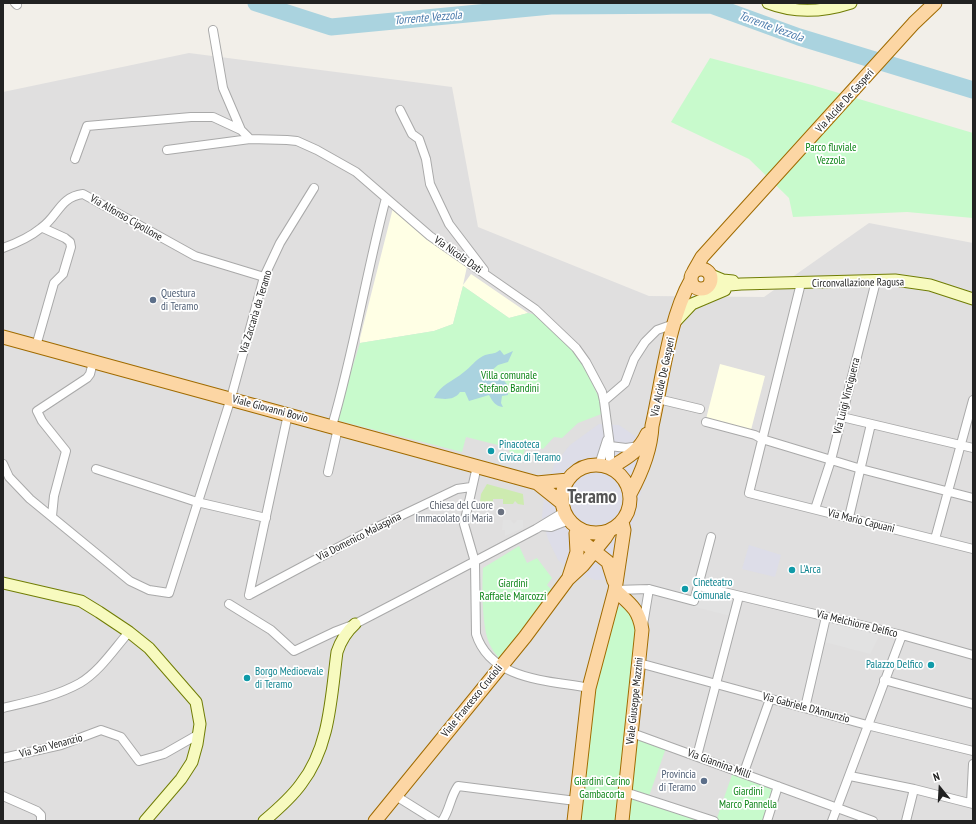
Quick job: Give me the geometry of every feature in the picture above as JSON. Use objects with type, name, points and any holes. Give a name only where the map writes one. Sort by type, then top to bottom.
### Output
[{"type":"main road","name":"Via Alcide De Gasperi","points":[[652,426],[674,324],[683,296],[701,279],[707,253],[914,23],[935,3]]},
{"type":"main road","name":"Viale Giovanni Bovio","points":[[3,338],[231,398],[537,482]]},
{"type":"main road","points":[[652,426],[652,436],[646,456],[630,494],[629,508],[622,522],[610,530],[591,533],[569,520],[563,491],[568,480],[582,468],[605,466],[633,454],[642,445],[652,426]]},
{"type":"main road","points":[[605,466],[621,476],[630,494]]},
{"type":"main road","points":[[537,482],[568,480]]},
{"type":"main road","name":"Viale Giuseppe Mazzini","points":[[537,482],[594,552],[608,562],[615,587],[640,617],[642,630],[622,821]]},
{"type":"main road","name":"Viale Francesco Crucioli","points":[[568,579],[577,552],[569,520]]},
{"type":"main road","points":[[574,821],[589,688],[615,587],[624,530],[622,522]]},
{"type":"main road","name":"Viale Francesco Crucioli","points":[[375,821],[525,637],[568,579],[594,552],[610,530]]},
{"type":"main road","points":[[609,614],[616,608],[624,606],[634,608]]},
{"type":"street","points":[[768,3],[783,9],[812,11],[852,3]]},
{"type":"street","points":[[213,30],[223,88],[241,130]]},
{"type":"street","points":[[400,110],[412,134],[419,139],[426,159],[430,184],[449,224],[488,276]]},
{"type":"street","points":[[75,159],[87,126],[191,117],[213,117],[241,130],[250,139]]},
{"type":"street","name":"Via Nicola Dati","points":[[167,150],[250,139],[297,141],[356,172],[430,236],[535,309],[576,348],[589,368],[604,401],[610,446],[605,466]]},
{"type":"street","name":"Via Zaccaria da Teramo","points":[[52,516],[130,580],[149,590],[169,593],[231,398],[264,277],[280,243],[314,188]]},
{"type":"street","name":"Via Alfonso Cipollone","points":[[43,228],[62,204],[74,195],[83,194],[195,256],[264,277]]},
{"type":"street","points":[[328,472],[335,427],[355,339],[365,285],[386,198]]},
{"type":"street","points":[[3,248],[19,242],[43,228],[65,238],[70,242],[71,247],[63,274],[54,283],[36,346]]},
{"type":"street","name":"Circonvallazione Ragusa","points":[[701,279],[741,284],[895,280],[930,285],[973,299]]},
{"type":"street","name":"Via Luigi Vinciguerra","points":[[815,509],[831,460],[876,281]]},
{"type":"street","points":[[762,439],[801,283]]},
{"type":"street","name":"Circonvallazione Ragusa","points":[[674,324],[692,304],[720,291],[741,284]]},
{"type":"street","points":[[604,401],[625,383],[634,359],[644,342],[657,330],[674,324]]},
{"type":"street","points":[[52,516],[54,496],[66,452],[42,421],[37,411],[87,378],[90,374],[92,362]]},
{"type":"street","points":[[658,399],[700,409]]},
{"type":"street","points":[[935,539],[973,400]]},
{"type":"street","points":[[96,469],[197,502],[266,518],[288,414]]},
{"type":"street","points":[[842,417],[973,448]]},
{"type":"street","points":[[706,422],[755,435],[762,439],[861,469],[973,498]]},
{"type":"street","points":[[849,517],[871,424]]},
{"type":"street","name":"Via Nicola Dati","points":[[605,466],[609,436]]},
{"type":"street","name":"Via Mario Capuani","points":[[762,439],[749,493],[973,549]]},
{"type":"street","points":[[610,446],[626,448],[642,445]]},
{"type":"street","points":[[3,464],[8,477],[30,499],[52,516]]},
{"type":"street","points":[[477,466],[464,524],[475,562],[476,634],[482,648],[500,666],[516,675],[589,688]]},
{"type":"street","name":"Via Domenico Malaspina","points":[[266,518],[249,595],[371,530],[457,489],[472,487]]},
{"type":"street","points":[[229,604],[271,630],[294,651],[355,624],[541,526],[569,520]]},
{"type":"street","points":[[615,587],[649,589],[694,602],[711,536]]},
{"type":"street","points":[[3,583],[81,601],[129,632],[149,648],[196,702],[199,712],[199,734],[192,762],[181,779],[145,821]]},
{"type":"street","name":"Via Melchiorre Delfico","points":[[698,586],[902,635],[973,655]]},
{"type":"street","points":[[642,630],[649,589]]},
{"type":"street","points":[[697,756],[739,596]]},
{"type":"street","points":[[805,708],[826,617]]},
{"type":"street","points":[[264,821],[301,784],[312,767],[330,714],[339,647],[346,633],[355,624]]},
{"type":"street","points":[[3,708],[56,694],[80,683],[100,666],[129,632]]},
{"type":"street","points":[[832,821],[902,635]]},
{"type":"street","name":"Via Gabriele D'Annunzio","points":[[639,662],[867,725],[973,751]]},
{"type":"street","points":[[884,680],[973,704]]},
{"type":"street","points":[[744,772],[770,699]]},
{"type":"street","name":"Via San Venanzio","points":[[3,758],[61,745],[101,730],[121,737],[139,761],[164,754],[199,734]]},
{"type":"street","name":"Via Giannina Milli","points":[[632,733],[744,772],[873,821]]},
{"type":"street","points":[[850,776],[972,803],[973,764]]},
{"type":"street","points":[[442,821],[446,815],[453,793],[458,786],[576,801]]},
{"type":"street","points":[[767,821],[778,786]]},
{"type":"street","points":[[906,821],[914,789]]},
{"type":"street","points":[[625,792],[714,821]]},
{"type":"street","points":[[3,796],[37,811],[41,815],[41,821]]},
{"type":"street","points":[[396,796],[436,821]]},
{"type":"shaded area","points":[[189,53],[452,87],[478,227],[649,296],[764,297],[869,223],[973,243],[973,821],[3,821],[3,92]]},
{"type":"shaded area","points":[[394,204],[468,262],[463,285],[471,274],[528,313],[509,318],[463,286],[453,324],[434,331],[360,343]]},
{"type":"shaded area","points":[[720,364],[765,376],[751,430],[706,419]]},
{"type":"shaded area","points":[[599,424],[619,425],[652,448],[620,578],[609,580],[595,580],[568,569],[558,560],[548,539],[542,517],[544,498],[554,465],[570,445]]},
{"type":"shaded area","points":[[503,520],[511,520],[514,524],[517,520],[523,520],[523,528],[505,536],[505,530],[502,530]]},
{"type":"shaded area","points":[[749,545],[781,555],[775,577],[742,569]]},
{"type":"shaded area","points":[[699,586],[739,596],[734,617],[692,606]]},
{"type":"shaded area","points":[[826,617],[882,630],[870,654],[821,641]]},
{"type":"green space","name":"Parco fluviale Vezzola","points":[[710,58],[812,85],[973,133],[973,218],[907,212],[793,217],[789,198],[749,159],[671,122]]},
{"type":"green space","name":"Villa comunale Stefano Bandini","points":[[463,286],[509,318],[528,313],[537,315],[574,351],[584,366],[601,402],[604,413],[578,423],[562,438],[554,437],[543,449],[527,443],[523,455],[509,452],[510,448],[466,437],[462,452],[336,420],[360,343],[434,331],[453,324]]},
{"type":"green space","points":[[487,484],[523,494],[524,505],[518,504],[515,501],[513,504],[503,504],[503,499],[493,499],[493,504],[484,504],[479,510],[481,494]]},
{"type":"green space","name":"Giardini Raffaele Marcozzi","points":[[519,546],[527,563],[537,558],[552,578],[547,585],[552,590],[502,661],[492,649],[486,633],[483,604],[483,568]]},
{"type":"green space","name":"Giardini Carino Gambacorta","points":[[624,606],[640,617],[632,733],[667,745],[648,799],[715,821],[574,821],[589,688],[616,608]]},
{"type":"green space","name":"Giardini Marco Pannella","points":[[734,769],[778,786],[767,821],[716,821]]},
{"type":"water","points":[[500,350],[504,355],[513,351],[508,362],[498,365],[491,371],[492,377],[502,378],[509,387],[507,389],[508,395],[502,396],[501,403],[503,407],[494,403],[489,395],[469,401],[465,392],[460,392],[452,398],[434,398],[443,386],[464,372],[480,358],[485,355],[496,353]]},
{"type":"waterway","name":"Torrente Vezzola","points":[[256,3],[331,27],[551,6],[711,5],[799,37],[973,90]]},
{"type":"place","name":"Questura di Teramo","points":[[153,300]]},
{"type":"place","name":"Pinacoteca Civica di Teramo","points":[[491,451]]},
{"type":"place","name":"Chiesa del Cuore Immacolato di Maria","points":[[501,512]]},
{"type":"place","name":"L'Arca","points":[[792,570]]},
{"type":"place","name":"Cineteatro Comunale","points":[[685,589]]},
{"type":"place","name":"Palazzo Delfico","points":[[931,665]]},
{"type":"place","name":"Borgo Medioevale di Teramo","points":[[247,678]]},
{"type":"place","name":"Provincia di Teramo","points":[[704,781]]},
{"type":"district","name":"Teramo","points":[[592,498]]}]
